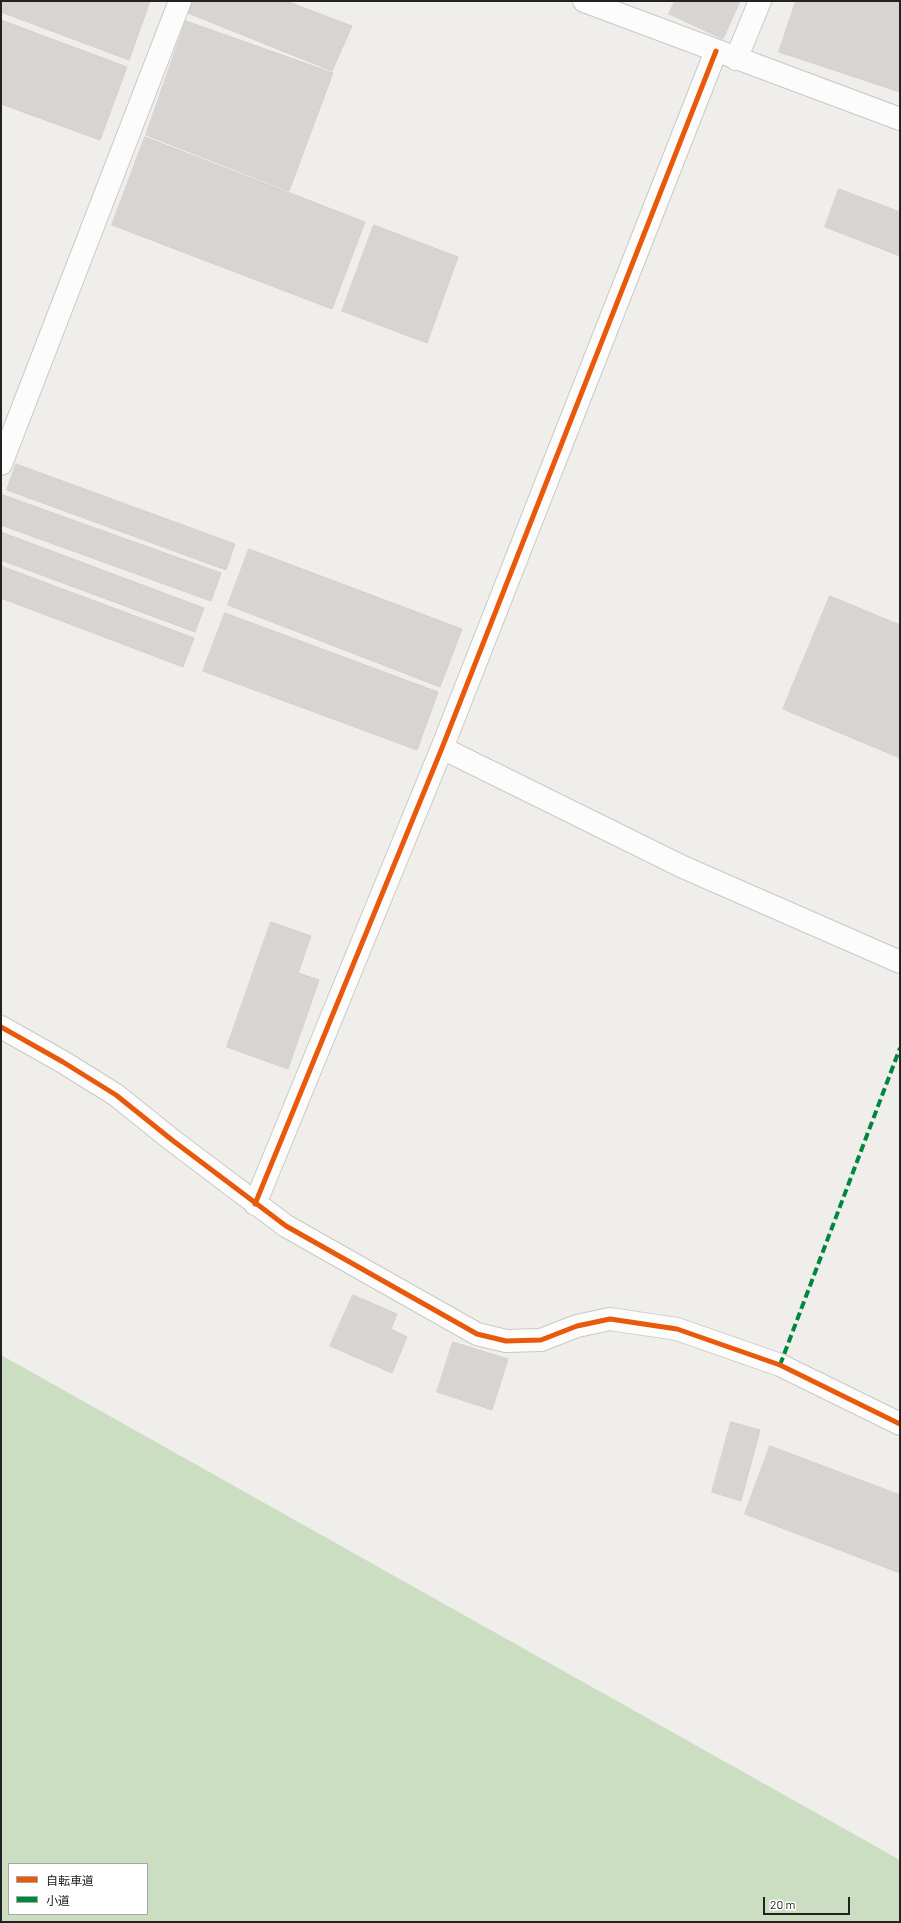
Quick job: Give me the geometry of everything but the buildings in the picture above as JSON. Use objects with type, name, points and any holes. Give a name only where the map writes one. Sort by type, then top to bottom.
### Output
[{"type":"street","points":[[1,464],[180,1]]},
{"type":"street","points":[[584,1],[900,119]]},
{"type":"street","points":[[736,58],[760,1]]},
{"type":"street","points":[[255,1204],[442,748],[716,51]]},
{"type":"street","points":[[442,748],[683,867],[900,962]]},
{"type":"street","points":[[1,1027],[63,1062],[116,1095],[255,1204],[286,1226],[477,1334],[506,1341],[541,1340],[577,1326],[610,1319],[677,1329],[780,1365],[900,1424]]},
{"type":"green space","points":[[1,1355],[900,1860],[900,1922],[1,1922]]},
{"type":"marked path","points":[[780,1365],[900,1048]]},
{"type":"cycle path","points":[[255,1204],[442,748],[716,51]]},
{"type":"cycle path","points":[[1,1027],[63,1062],[116,1095],[172,1140],[286,1226],[477,1334],[506,1341],[541,1340],[577,1326],[610,1319],[677,1329],[780,1365],[900,1424]]}]
